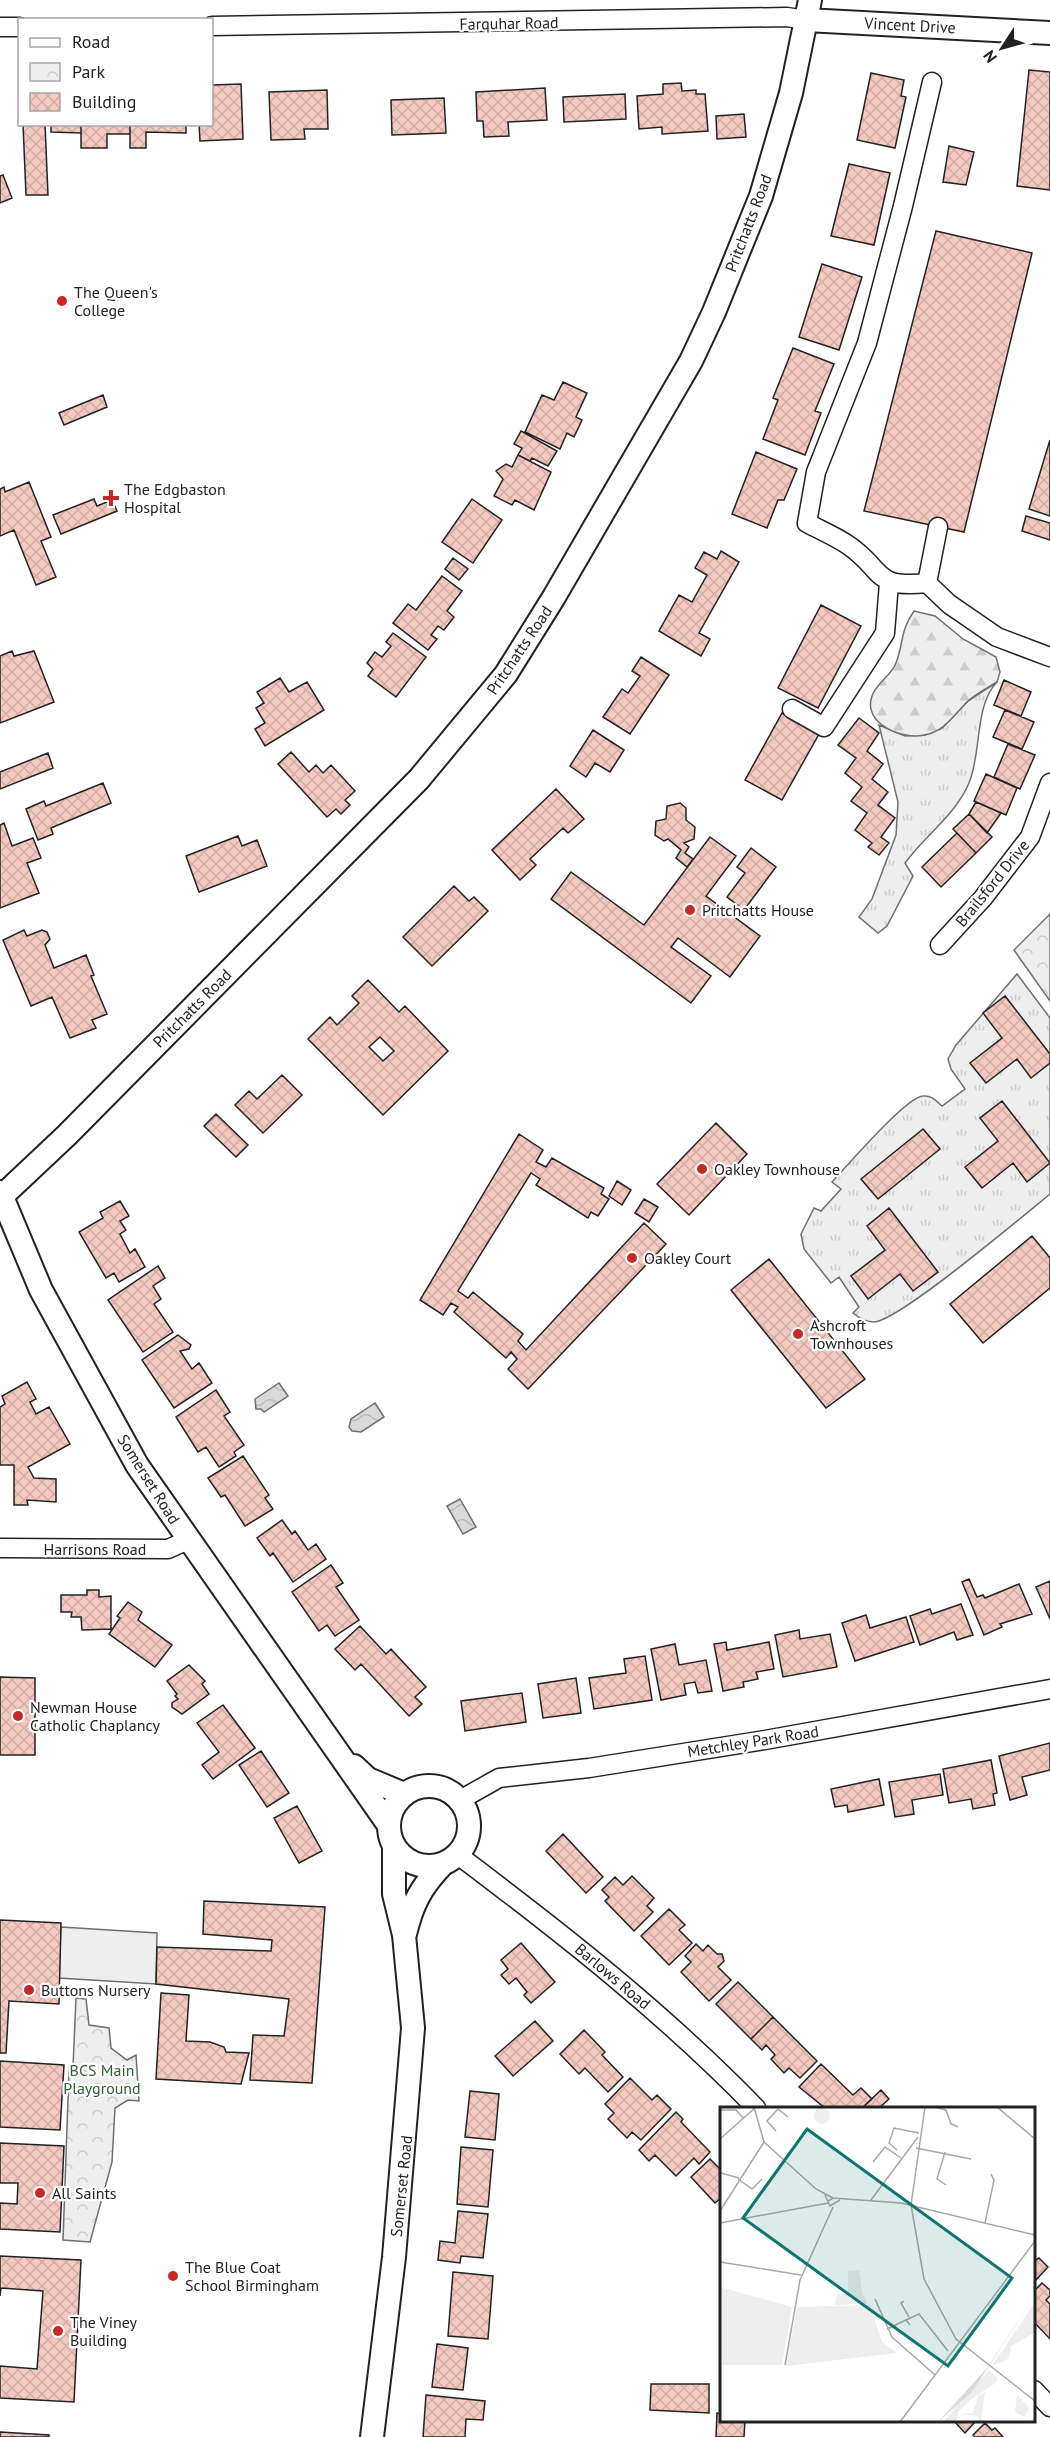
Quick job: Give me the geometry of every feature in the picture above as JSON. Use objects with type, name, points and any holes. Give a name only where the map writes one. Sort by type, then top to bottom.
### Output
[{"type":"street","name":"Farquhar Road","points":[[213,26],[787,17],[808,10]]},
{"type":"street","name":"Vincent Drive","points":[[808,10],[1050,33]]},
{"type":"street","name":"Pritchatts Road","points":[[1,1196],[67,1135],[419,779],[506,674],[554,597],[691,361],[714,312],[761,196],[791,93],[808,10]]},
{"type":"street","points":[[0,27],[18,27]]},
{"type":"street","points":[[932,82],[903,206],[867,343],[816,472],[807,523],[849,546],[889,583],[906,585],[927,583],[949,604],[997,637],[1050,657]]},
{"type":"street","points":[[927,583],[938,527]]},
{"type":"street","points":[[792,709],[824,727],[885,633],[889,583]]},
{"type":"street","name":"Brailsford Drive","points":[[940,945],[983,898],[1030,837],[1050,783]]},
{"type":"street","name":"Somerset Road","points":[[1,1196],[47,1300],[137,1465],[388,1824]]},
{"type":"street","name":"Harrisons Road","points":[[0,1548],[168,1549],[188,1540]]},
{"type":"street","name":"Metchley Park Road","points":[[460,1800],[500,1778],[589,1768],[765,1740],[1050,1689]]},
{"type":"street","name":"Somerset Road","points":[[332,1747],[368,1779],[404,1794]]},
{"type":"street","points":[[430,1786],[442,1788],[460,1800],[465,1809],[469,1832],[450,1860],[417,1866],[403,1858],[394,1849],[389,1838],[388,1824],[392,1808],[404,1794],[416,1788],[430,1786]]},
{"type":"street","name":"Somerset Road","points":[[372,2437],[395,2246],[413,2028],[405,1935],[394,1894],[394,1849]]},
{"type":"street","name":"Somerset Road","points":[[405,1935],[415,1897],[423,1885],[450,1860]]},
{"type":"street","name":"Barlows Road","points":[[450,1860],[594,1958],[702,2052],[754,2107]]},
{"type":"street","points":[[1035,2391],[1050,2406]]},
{"type":"green space","points":[[914,611],[935,616],[963,639],[996,657],[1000,672],[997,682],[970,699],[943,727],[931,733],[915,736],[886,728],[873,715],[871,706],[874,691],[896,663],[904,631]]},
{"type":"green space","points":[[997,682],[990,692],[981,716],[976,758],[969,783],[948,815],[905,863],[913,876],[887,926],[878,933],[859,917],[872,899],[896,835],[898,802],[879,725],[905,736],[925,735],[942,728],[968,701]]},
{"type":"green space","points":[[1050,914],[1050,1001],[1014,950]]},
{"type":"green space","points":[[1017,974],[1050,1018],[1050,1194],[961,1266],[908,1305],[874,1322],[863,1319],[853,1313],[859,1307],[839,1277],[831,1283],[804,1249],[801,1234],[814,1208],[821,1211],[841,1189],[832,1182],[891,1119],[915,1099],[923,1096],[931,1097],[942,1106],[965,1089],[951,1069],[948,1059],[956,1045]]},
{"type":"green space","points":[[61,1927],[157,1933],[156,1984],[59,1978]]},
{"type":"green space","name":"BCS Main Playground","points":[[76,1998],[86,1999],[89,2025],[109,2028],[111,2048],[127,2060],[136,2055],[139,2101],[128,2100],[115,2108],[112,2162],[90,2242],[63,2240],[69,2071],[73,2067]]},
{"type":"water","points":[[279,1383],[288,1396],[264,1412],[256,1409],[255,1399]]},
{"type":"water","points":[[375,1403],[384,1417],[361,1432],[352,1431],[349,1427],[351,1419]]},
{"type":"water","points":[[460,1499],[476,1527],[463,1534],[447,1506]]},
{"type":"building","points":[[1029,70],[1050,72],[1050,190],[1017,186]]},
{"type":"building","points":[[871,73],[904,80],[901,96],[906,97],[895,148],[857,140]]},
{"type":"building","points":[[681,83],[682,91],[696,90],[696,94],[705,94],[708,131],[662,134],[662,127],[639,129],[637,96],[663,94],[663,84]]},
{"type":"building","points":[[241,84],[243,139],[200,141],[199,126],[213,126],[213,85]]},
{"type":"building","points":[[545,88],[547,120],[508,122],[509,136],[484,137],[483,121],[477,121],[476,92]]},
{"type":"building","points":[[327,90],[328,129],[304,129],[305,139],[271,140],[269,92]]},
{"type":"building","points":[[625,94],[626,119],[564,122],[563,97]]},
{"type":"building","points":[[444,98],[446,133],[392,135],[391,100]]},
{"type":"building","points":[[744,114],[746,137],[717,139],[716,116]]},
{"type":"building","points":[[23,126],[45,126],[48,195],[26,195]]},
{"type":"building","points":[[51,126],[81,126],[81,133],[51,132]]},
{"type":"building","points":[[81,126],[130,126],[130,134],[107,134],[107,148],[81,148]]},
{"type":"building","points":[[130,126],[186,126],[186,133],[146,132],[146,148],[130,148]]},
{"type":"building","points":[[949,146],[974,152],[966,185],[943,182]]},
{"type":"building","points":[[849,164],[890,173],[874,245],[831,236]]},
{"type":"building","points":[[3,175],[12,198],[0,203],[0,176]]},
{"type":"building","points":[[936,231],[1032,253],[964,532],[864,511]]},
{"type":"building","points":[[822,264],[862,277],[839,350],[799,337]]},
{"type":"building","points":[[793,348],[834,364],[815,411],[821,413],[805,455],[763,439],[778,400],[773,398]]},
{"type":"building","points":[[563,382],[587,393],[576,417],[582,420],[574,437],[567,433],[560,449],[525,432],[542,395],[554,400]]},
{"type":"building","points":[[103,395],[107,407],[64,425],[59,413]]},
{"type":"building","points":[[521,431],[557,451],[548,466],[532,458],[530,461],[518,455],[522,448],[514,444]]},
{"type":"building","points":[[1050,440],[1050,516],[1029,509]]},
{"type":"building","points":[[756,452],[797,469],[784,500],[778,500],[767,528],[732,514]]},
{"type":"building","points":[[518,455],[551,472],[534,510],[515,500],[512,505],[494,496],[503,479],[496,471],[506,464],[512,467]]},
{"type":"building","points":[[29,482],[51,537],[41,541],[56,577],[36,585],[14,530],[0,536],[0,489],[4,487],[5,492]]},
{"type":"building","points":[[94,499],[97,506],[112,500],[117,511],[61,534],[53,515]]},
{"type":"building","points":[[472,499],[502,520],[473,563],[442,542]]},
{"type":"building","points":[[1026,516],[1050,523],[1050,540],[1022,531]]},
{"type":"building","points":[[721,551],[739,562],[699,633],[710,639],[701,656],[659,631],[679,595],[692,602],[707,575],[695,568],[704,552],[717,559]]},
{"type":"building","points":[[453,558],[468,569],[459,580],[445,569]]},
{"type":"building","points":[[442,576],[462,591],[447,611],[454,617],[444,630],[438,626],[431,635],[437,639],[428,650],[393,623],[408,604],[416,610]]},
{"type":"building","points":[[821,605],[861,626],[818,708],[778,688]]},
{"type":"building","points":[[393,633],[426,657],[396,697],[368,676],[373,669],[367,663],[375,652],[382,657],[391,646],[386,642]]},
{"type":"building","points":[[12,651],[14,656],[34,651],[54,702],[0,723],[0,656]]},
{"type":"building","points":[[641,657],[669,675],[630,734],[603,717],[622,689],[628,693],[640,676],[632,671]]},
{"type":"building","points":[[280,678],[289,692],[307,682],[324,710],[265,746],[255,729],[265,723],[256,708],[264,703],[257,692]]},
{"type":"building","points":[[1004,680],[1031,692],[1021,716],[994,705]]},
{"type":"building","points":[[1005,710],[1034,722],[1022,749],[993,737]]},
{"type":"building","points":[[782,713],[819,734],[782,800],[745,780]]},
{"type":"building","points":[[859,718],[879,733],[867,751],[883,764],[872,779],[888,792],[878,805],[895,818],[881,837],[889,843],[879,855],[868,847],[872,843],[855,830],[867,813],[851,801],[862,787],[845,773],[856,758],[838,745]]},
{"type":"building","points":[[593,730],[624,750],[610,772],[595,763],[586,777],[570,766]]},
{"type":"building","points":[[1008,744],[1035,755],[1020,789],[994,777]]},
{"type":"building","points":[[291,752],[309,772],[316,765],[323,773],[331,765],[355,791],[345,800],[350,805],[341,814],[336,809],[327,817],[278,764]]},
{"type":"building","points":[[48,753],[53,768],[0,789],[0,772]]},
{"type":"building","points":[[986,774],[1017,788],[1006,815],[974,801]]},
{"type":"building","points":[[103,783],[111,803],[51,828],[53,834],[38,840],[26,809],[44,801],[46,806]]},
{"type":"building","points":[[556,789],[584,819],[568,833],[563,828],[530,859],[536,865],[520,880],[492,850]]},
{"type":"building","points":[[976,802],[1001,813],[987,833],[969,814]]},
{"type":"building","points":[[680,803],[686,808],[686,820],[695,827],[694,839],[684,843],[689,847],[685,853],[693,859],[687,867],[676,858],[681,850],[668,839],[664,841],[655,835],[656,821],[666,819],[667,806]]},
{"type":"building","points":[[969,814],[992,837],[976,853],[953,829]]},
{"type":"building","points":[[4,823],[12,846],[33,838],[41,858],[27,863],[39,893],[0,908],[0,825]]},
{"type":"building","points":[[957,833],[976,853],[941,887],[922,867]]},
{"type":"building","points":[[238,836],[242,846],[257,840],[267,866],[199,892],[186,856]]},
{"type":"building","name":"Pritchatts House","points":[[710,837],[736,856],[706,896],[760,936],[730,977],[678,938],[671,947],[711,976],[691,1003],[551,899],[571,872],[644,925]]},
{"type":"building","points":[[751,848],[776,867],[744,910],[727,897],[745,873],[737,867]]},
{"type":"building","points":[[454,886],[469,901],[474,897],[488,911],[432,966],[403,937]]},
{"type":"building","points":[[24,930],[27,936],[42,930],[47,932],[50,939],[45,945],[54,968],[86,955],[94,975],[91,976],[107,1014],[92,1020],[96,1028],[70,1038],[52,997],[31,1006],[3,940]]},
{"type":"building","points":[[368,980],[399,1012],[405,1006],[448,1051],[383,1115],[308,1039],[330,1017],[337,1025],[359,1003],[352,996]],"holes":[[[380,1037],[394,1051],[383,1061],[369,1047]]]},
{"type":"building","points":[[1005,996],[1050,1054],[1050,1063],[1031,1078],[1017,1059],[986,1083],[970,1063],[1002,1038],[983,1013]]},
{"type":"building","points":[[282,1075],[302,1095],[263,1133],[235,1105],[249,1091],[257,1099]]},
{"type":"building","points":[[1002,1101],[1050,1163],[1027,1182],[1013,1163],[982,1188],[965,1167],[998,1141],[980,1118]]},
{"type":"building","points":[[216,1114],[248,1145],[236,1157],[204,1126]]},
{"type":"building","name":"Oakley Townhouse","points":[[716,1123],[747,1154],[689,1215],[657,1184]]},
{"type":"building","points":[[923,1129],[940,1149],[878,1199],[861,1179]]},
{"type":"building","name":"Oakley Court","points":[[519,1134],[543,1150],[536,1162],[546,1167],[552,1158],[604,1188],[601,1194],[609,1199],[598,1216],[591,1212],[588,1218],[536,1185],[540,1179],[531,1173],[459,1289],[458,1291],[468,1298],[473,1292],[523,1334],[518,1341],[526,1350],[644,1223],[666,1244],[528,1389],[508,1369],[517,1359],[511,1352],[506,1358],[454,1312],[458,1307],[451,1303],[443,1315],[420,1300]]},
{"type":"building","points":[[617,1181],[631,1190],[622,1205],[609,1196]]},
{"type":"building","points":[[644,1199],[658,1207],[649,1222],[635,1213]]},
{"type":"building","points":[[120,1201],[129,1216],[120,1221],[126,1230],[120,1234],[130,1253],[135,1249],[145,1267],[119,1282],[114,1273],[106,1278],[79,1232],[103,1218],[100,1212]]},
{"type":"building","points":[[889,1208],[938,1272],[913,1291],[900,1274],[868,1299],[851,1276],[885,1250],[867,1226]]},
{"type":"building","points":[[1032,1236],[1050,1258],[1050,1288],[983,1343],[950,1304]]},
{"type":"building","name":"Ashcroft Townhouses","points":[[769,1259],[865,1379],[826,1408],[731,1290]]},
{"type":"building","points":[[158,1266],[165,1278],[153,1286],[161,1299],[154,1304],[173,1332],[143,1352],[108,1300]]},
{"type":"building","points":[[178,1335],[191,1345],[189,1349],[180,1351],[192,1369],[199,1363],[212,1383],[174,1408],[142,1360]]},
{"type":"building","points":[[27,1382],[36,1399],[30,1402],[36,1414],[49,1407],[70,1444],[28,1467],[34,1478],[56,1479],[56,1502],[27,1500],[28,1505],[14,1505],[14,1465],[0,1465],[0,1407],[5,1404],[2,1396]]},
{"type":"building","points":[[216,1390],[230,1412],[224,1416],[244,1445],[234,1452],[236,1456],[219,1467],[206,1447],[198,1452],[176,1417]]},
{"type":"building","points":[[243,1456],[269,1495],[265,1498],[273,1509],[245,1526],[225,1495],[221,1497],[208,1478]]},
{"type":"building","points":[[282,1520],[292,1534],[295,1531],[308,1550],[316,1544],[326,1559],[293,1582],[273,1553],[270,1556],[257,1538]]},
{"type":"building","points":[[331,1565],[343,1583],[336,1587],[359,1620],[335,1636],[327,1625],[319,1631],[292,1592]]},
{"type":"building","points":[[969,1579],[977,1597],[983,1595],[985,1598],[1019,1584],[1032,1614],[1000,1624],[1002,1627],[984,1635],[962,1582]]},
{"type":"building","points":[[1050,1581],[1050,1619],[1036,1587]]},
{"type":"building","points":[[87,1590],[99,1590],[99,1597],[111,1596],[111,1629],[82,1630],[81,1617],[71,1617],[72,1612],[61,1612],[61,1595],[87,1595]]},
{"type":"building","points":[[128,1602],[142,1612],[138,1620],[172,1645],[155,1667],[109,1634],[120,1618],[117,1616]]},
{"type":"building","points":[[961,1604],[973,1635],[957,1640],[954,1632],[920,1645],[910,1616],[930,1609],[932,1614]]},
{"type":"building","points":[[866,1615],[870,1628],[906,1617],[914,1642],[855,1661],[842,1623]]},
{"type":"building","points":[[360,1626],[386,1654],[391,1649],[426,1687],[415,1697],[422,1704],[409,1716],[361,1664],[355,1670],[335,1649]]},
{"type":"building","points":[[799,1630],[800,1639],[830,1634],[837,1667],[783,1677],[775,1635]]},
{"type":"building","points":[[726,1642],[727,1650],[769,1642],[774,1669],[756,1672],[758,1679],[743,1682],[744,1687],[723,1691],[714,1644]]},
{"type":"building","points":[[675,1644],[679,1665],[706,1660],[712,1691],[698,1693],[695,1682],[684,1684],[686,1695],[661,1700],[651,1649]]},
{"type":"building","points":[[645,1656],[652,1700],[594,1709],[589,1678],[626,1673],[624,1659]]},
{"type":"building","points":[[189,1665],[205,1681],[202,1684],[209,1694],[182,1714],[172,1707],[172,1703],[178,1699],[167,1681]]},
{"type":"building","name":"Newman House Catholic Chaplancy","points":[[0,1677],[35,1678],[35,1755],[0,1755]]},
{"type":"building","points":[[576,1678],[581,1713],[543,1718],[538,1684]]},
{"type":"building","points":[[522,1693],[526,1722],[465,1731],[461,1701]]},
{"type":"building","points":[[223,1705],[255,1748],[213,1779],[202,1765],[219,1752],[197,1723]]},
{"type":"building","points":[[1050,1743],[1050,1770],[1022,1777],[1027,1795],[1010,1800],[999,1756]]},
{"type":"building","points":[[261,1751],[289,1793],[267,1807],[239,1765]]},
{"type":"building","points":[[991,1760],[997,1793],[993,1794],[995,1805],[973,1809],[971,1799],[949,1803],[943,1769]]},
{"type":"building","points":[[940,1774],[943,1795],[912,1800],[914,1814],[895,1817],[889,1782]]},
{"type":"building","points":[[879,1779],[884,1805],[848,1812],[847,1805],[835,1807],[831,1789]]},
{"type":"building","points":[[297,1806],[322,1851],[299,1863],[274,1818]]},
{"type":"building","points":[[563,1834],[603,1877],[586,1893],[546,1851]]},
{"type":"building","points":[[632,1876],[654,1898],[647,1906],[653,1912],[634,1931],[605,1901],[609,1897],[602,1890],[615,1877],[623,1885]]},
{"type":"building","points":[[204,1901],[325,1907],[312,2083],[250,2080],[253,2035],[284,2036],[289,1999],[156,1984],[157,1947],[271,1951],[272,1940],[203,1934]]},
{"type":"building","points":[[669,1909],[685,1925],[679,1930],[692,1943],[669,1965],[641,1936]]},
{"type":"building","name":"Buttons Nursery","points":[[0,1920],[61,1923],[59,2004],[9,2001],[6,2053],[0,2053]]},
{"type":"building","points":[[521,1943],[555,1982],[531,2003],[524,1995],[527,1992],[516,1978],[509,1984],[501,1975],[508,1969],[501,1960]]},
{"type":"building","points":[[696,1944],[703,1951],[708,1945],[717,1954],[722,1954],[724,1961],[718,1967],[731,1980],[709,2001],[681,1972],[691,1962],[685,1956]]},
{"type":"building","points":[[738,1982],[773,2017],[751,2039],[716,2004]]},
{"type":"building","points":[[161,1993],[189,1995],[186,2041],[210,2042],[224,2047],[226,2052],[249,2053],[241,2084],[156,2079]]},
{"type":"building","points":[[773,2017],[817,2061],[800,2078],[789,2068],[784,2073],[771,2059],[775,2055],[766,2045],[762,2050],[751,2039]]},
{"type":"building","points":[[535,2021],[553,2041],[513,2076],[495,2056]]},
{"type":"building","points":[[584,2030],[605,2052],[602,2055],[623,2077],[608,2092],[585,2068],[579,2074],[560,2054]]},
{"type":"building","points":[[0,2061],[64,2065],[60,2130],[0,2127]]},
{"type":"building","points":[[821,2064],[853,2095],[861,2088],[872,2099],[863,2107],[824,2107],[799,2087]]},
{"type":"building","points":[[630,2078],[652,2100],[657,2095],[671,2109],[641,2140],[632,2132],[627,2138],[608,2119],[614,2113],[605,2104]]},
{"type":"building","points":[[881,2090],[889,2099],[880,2107],[863,2107]]},
{"type":"building","points":[[470,2091],[499,2094],[495,2140],[465,2137]]},
{"type":"building","points":[[676,2112],[683,2119],[681,2122],[710,2152],[699,2164],[694,2158],[676,2176],[655,2155],[649,2161],[639,2150]]},
{"type":"building","name":"All Saints","points":[[0,2143],[64,2146],[60,2232],[0,2229],[0,2203],[17,2204],[18,2183],[0,2183]]},
{"type":"building","points":[[461,2147],[493,2150],[488,2207],[457,2204]]},
{"type":"building","points":[[710,2159],[720,2167],[720,2199],[715,2203],[691,2177]]},
{"type":"building","points":[[458,2211],[488,2214],[483,2258],[461,2256],[460,2263],[438,2260],[440,2241],[455,2243]]},
{"type":"building","name":"The Viney Building","points":[[0,2256],[81,2260],[74,2402],[0,2398],[0,2366],[37,2369],[43,2291],[1,2288],[0,2296]]},
{"type":"building","points":[[1039,2258],[1048,2267],[1035,2281],[1035,2260]]},
{"type":"building","points":[[453,2272],[493,2276],[488,2339],[448,2336]]},
{"type":"building","points":[[1042,2283],[1050,2290],[1050,2296],[1046,2300],[1050,2304],[1050,2339],[1035,2323],[1035,2290]]},
{"type":"building","points":[[437,2344],[468,2348],[463,2390],[432,2387]]},
{"type":"building","points":[[651,2384],[709,2384],[709,2413],[650,2410]]},
{"type":"building","points":[[426,2395],[485,2401],[483,2420],[466,2419],[465,2437],[423,2437]]},
{"type":"building","points":[[717,2413],[720,2414],[720,2422],[745,2422],[744,2437],[716,2437]]},
{"type":"building","points":[[955,2422],[975,2422],[965,2433]]},
{"type":"building","points":[[985,2423],[992,2430],[995,2428],[1003,2437],[975,2437],[973,2435]]},
{"type":"building","points":[[0,2432],[49,2435],[49,2437],[0,2437]]},
{"type":"place","name":"The Queen's College","points":[[62,301]]},
{"type":"place","name":"The Edgbaston Hospital","points":[[111,498]]},
{"type":"place","name":"Pritchatts House","points":[[690,910]]},
{"type":"place","name":"Oakley Townhouse","points":[[702,1169]]},
{"type":"place","name":"Oakley Court","points":[[632,1258]]},
{"type":"place","name":"Ashcroft Townhouses","points":[[798,1334]]},
{"type":"place","name":"Newman House Catholic Chaplancy","points":[[18,1716]]},
{"type":"place","name":"Buttons Nursery","points":[[29,1990]]},
{"type":"place","name":"All Saints","points":[[40,2193]]},
{"type":"place","name":"The Blue Coat School Birmingham","points":[[173,2276]]},
{"type":"place","name":"The Viney Building","points":[[58,2331]]}]
